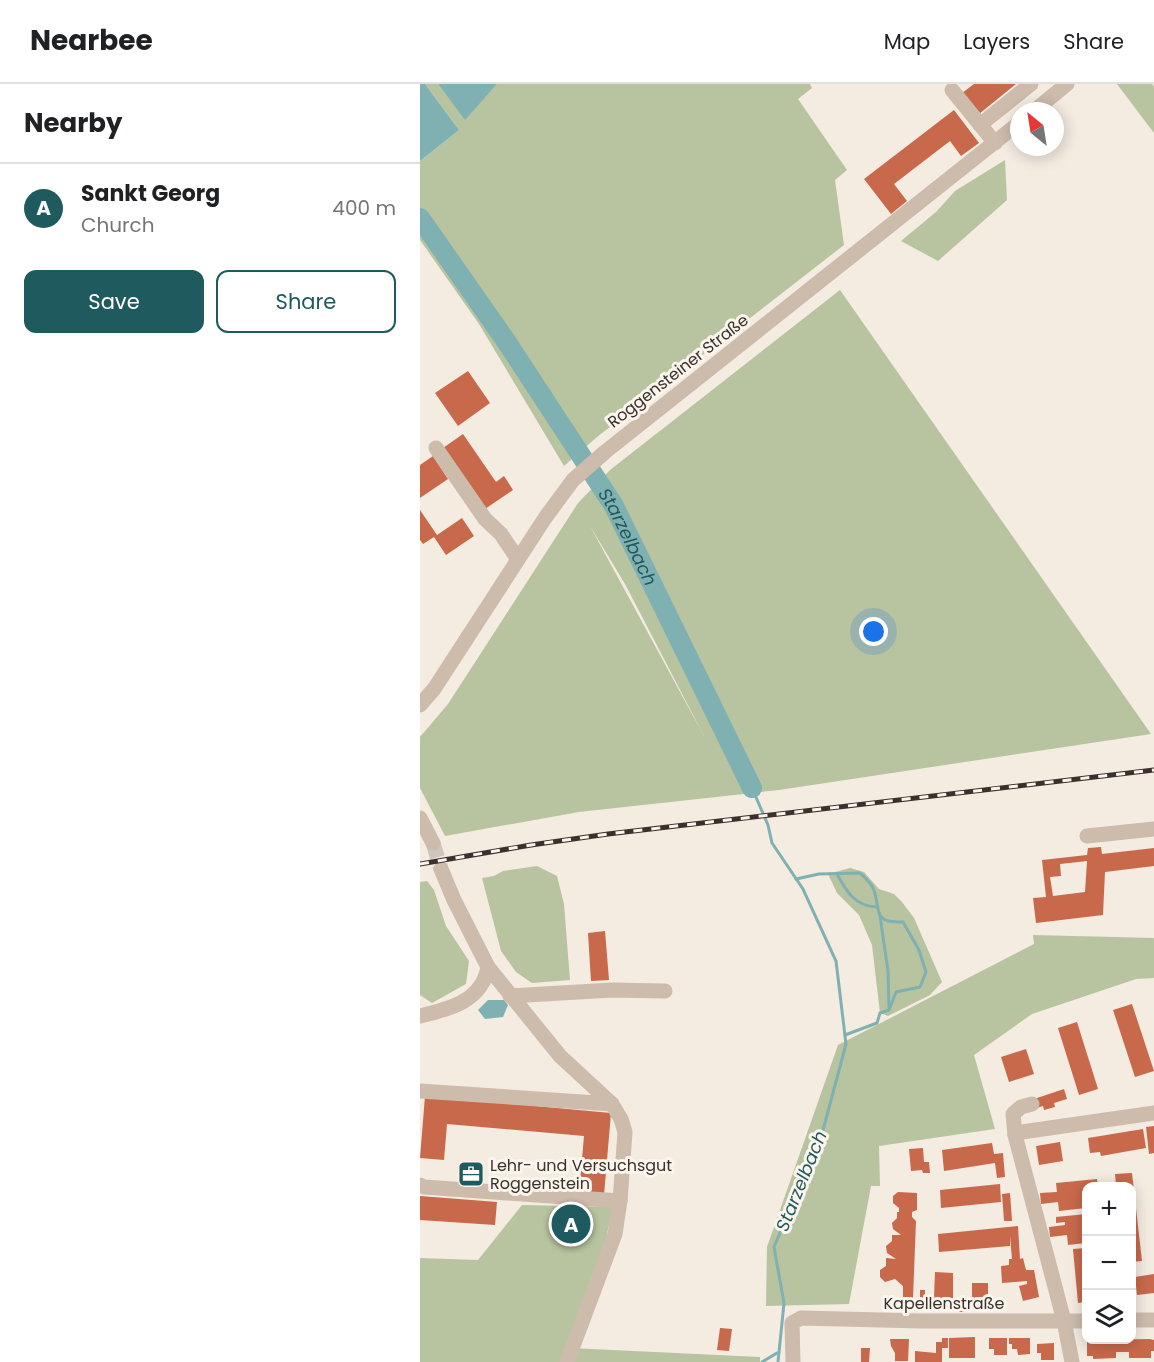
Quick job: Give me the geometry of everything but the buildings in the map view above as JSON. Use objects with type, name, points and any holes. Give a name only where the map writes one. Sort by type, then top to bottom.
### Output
[{"type":"street","points":[[980,125],[1030,84]]},
{"type":"street","points":[[1045,102],[1067,84]]},
{"type":"street","points":[[952,90],[994,143]]},
{"type":"street","name":"Roggensteiner Straße","points":[[420,705],[434,689],[517,558],[573,480],[605,452],[1010,130]]},
{"type":"street","points":[[436,448],[484,519],[501,534],[517,558]]},
{"type":"street","points":[[420,818],[433,843]]},
{"type":"street","points":[[1087,836],[1154,829]]},
{"type":"street","points":[[441,869],[488,967],[560,1056],[612,1104],[625,1132],[615,1234],[567,1362]]},
{"type":"street","points":[[420,1016],[461,1004],[486,980],[488,967]]},
{"type":"street","points":[[510,996],[612,990],[665,992]]},
{"type":"street","points":[[420,1091],[612,1104]]},
{"type":"street","points":[[1032,1104],[1021,1107],[1013,1114],[1015,1135],[1045,1233],[1072,1362]]},
{"type":"street","points":[[1015,1135],[1022,1132],[1154,1113]]},
{"type":"street","points":[[420,1185],[620,1201]]},
{"type":"street","name":"Kapellenstraße","points":[[793,1362],[792,1323],[801,1318],[1082,1321]]},
{"type":"street","points":[[1136,1320],[1154,1320]]},
{"type":"green space","points":[[425,84],[438,84],[465,119],[497,84],[810,84],[812,88],[798,99],[847,170],[835,180],[844,245],[597,437],[564,466],[479,324],[420,240],[420,161],[459,130]]},
{"type":"green space","points":[[1117,84],[1152,84],[1154,87],[1154,133]]},
{"type":"green space","points":[[1005,160],[1007,200],[938,261],[901,241],[936,212],[955,191]]},
{"type":"green space","points":[[840,290],[1151,734],[779,790],[579,812],[445,836],[420,788],[420,737],[448,704],[578,503],[610,470]],"holes":[[[590,526],[625,584],[704,736]]]},
{"type":"green space","points":[[537,866],[557,876],[564,904],[570,980],[532,983],[516,972],[501,951],[482,878],[494,876],[503,871]]},
{"type":"green space","points":[[850,868],[864,872],[879,889],[894,894],[902,902],[914,918],[942,982],[930,995],[888,1016],[880,1013],[872,945],[859,915],[837,893],[828,874]]},
{"type":"green space","points":[[427,881],[434,890],[446,926],[469,961],[466,984],[432,1003],[420,995],[420,882]]},
{"type":"green space","points":[[1033,935],[1154,938],[1154,978],[1136,979],[1032,1014],[974,1055],[995,1129],[879,1146],[880,1186],[871,1186],[849,1304],[766,1306],[767,1247],[838,1045],[1034,944]]},
{"type":"green space","points":[[522,1205],[613,1207],[598,1274],[570,1348],[760,1357],[760,1362],[420,1362],[420,1258],[478,1260]]},
{"type":"water","points":[[420,84],[425,84],[459,130],[420,161]]},
{"type":"water","points":[[438,84],[497,84],[465,120]]},
{"type":"water","points":[[488,1000],[504,1000],[508,1005],[503,1017],[485,1019],[478,1010]]},
{"type":"waterway","name":"Starzelbach","points":[[420,218],[506,341],[614,506],[752,788]]},
{"type":"waterway","name":"Starzelbach","points":[[752,788],[768,825],[772,843],[803,889],[836,961],[846,1044],[822,1134],[774,1247],[784,1303],[778,1362]]},
{"type":"waterway","name":"Starzelbach","points":[[796,879],[819,874],[860,873],[873,888],[881,917],[893,922],[903,922],[919,950],[926,972],[920,987],[896,992],[889,1010],[880,1013],[877,1023],[845,1035]]},
{"type":"waterway","name":"Starzelbach","points":[[837,874],[848,892],[857,901],[876,907]]},
{"type":"waterway","name":"Starzelbach","points":[[880,916],[888,971],[889,1008]]},
{"type":"waterway","points":[[762,1362],[777,1353]]},
{"type":"tunnel","points":[[433,843],[441,869]]},
{"type":"railway","points":[[420,864],[608,834],[1154,770]]},
{"type":"place","name":"Lehr- und Versuchsgut Roggenstein","points":[[471,1174]]},
{"type":"place","name":"Sankt Georg","points":[[571,1224]]}]
